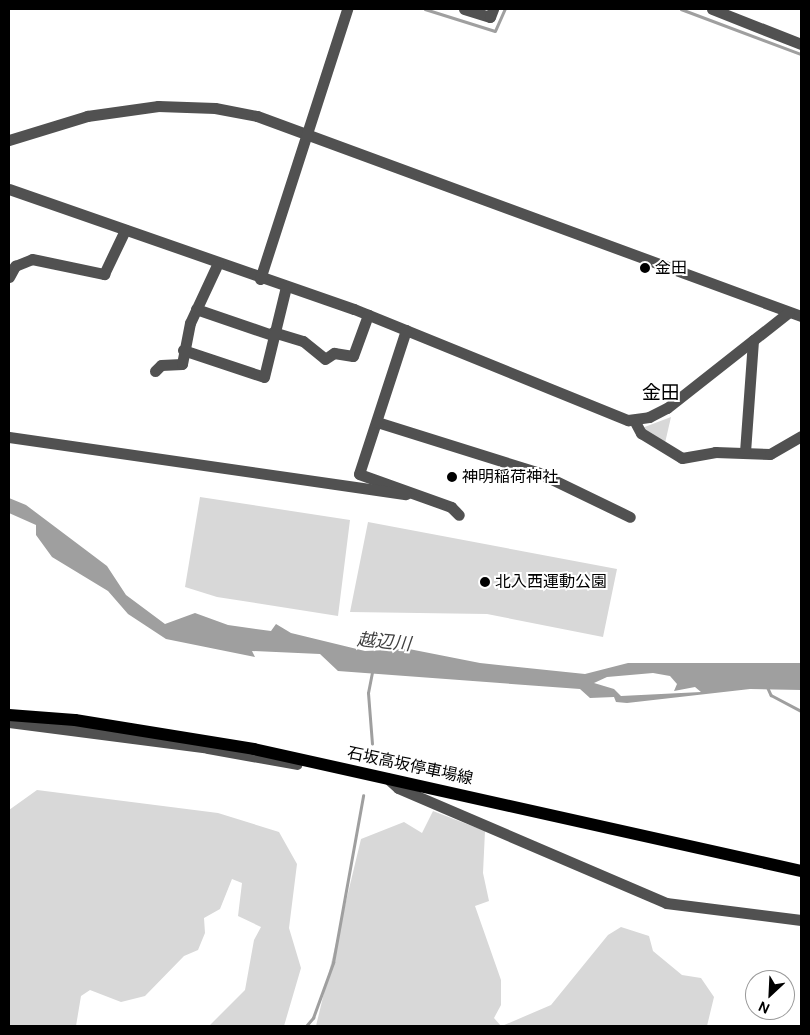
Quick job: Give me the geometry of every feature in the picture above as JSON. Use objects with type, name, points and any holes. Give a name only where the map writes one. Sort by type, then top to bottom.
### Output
[{"type":"main road","name":"石坂高坂停車場線","points":[[9,715],[183,737],[382,776],[801,871]]},
{"type":"street","points":[[260,279],[309,133],[347,9]]},
{"type":"street","points":[[464,9],[490,17],[493,9]]},
{"type":"street","points":[[712,9],[801,44]]},
{"type":"street","points":[[9,140],[87,116],[158,106],[236,112],[309,133],[801,316]]},
{"type":"street","points":[[9,189],[260,279],[368,315],[602,412],[634,420],[666,408],[789,312]]},
{"type":"street","points":[[9,277],[15,266],[32,259],[104,274],[125,230]]},
{"type":"street","points":[[155,371],[161,365],[182,364],[183,350],[196,309],[218,263]]},
{"type":"street","points":[[183,350],[264,377],[273,333],[286,287]]},
{"type":"street","points":[[196,309],[303,341],[325,359],[334,354],[353,356],[368,315]]},
{"type":"street","points":[[406,330],[378,422],[359,474],[406,494],[451,507],[459,515]]},
{"type":"street","points":[[745,452],[753,340]]},
{"type":"street","points":[[634,420],[641,433],[682,458],[745,452],[770,454],[801,436]]},
{"type":"street","points":[[378,422],[537,472],[630,517]]},
{"type":"street","points":[[9,437],[406,494]]},
{"type":"street","points":[[9,722],[208,748],[349,774],[382,776],[398,788],[666,903],[801,920]]},
{"type":"shaded area","points":[[671,417],[665,443],[642,428]]},
{"type":"shaded area","points":[[200,497],[350,520],[338,616],[217,597],[185,587]]},
{"type":"shaded area","points":[[9,498],[26,505],[107,566],[126,595],[165,624],[195,613],[228,625],[271,631],[276,624],[291,633],[365,651],[409,649],[480,663],[585,674],[628,663],[801,663],[801,690],[750,689],[627,703],[616,702],[614,697],[590,698],[580,689],[338,671],[320,654],[252,651],[255,657],[166,639],[128,614],[108,591],[52,557],[36,535],[36,525],[9,513]],"holes":[[[653,673],[670,676],[677,684],[674,691],[695,687],[701,692],[621,696],[614,689],[594,683],[607,677]]]},
{"type":"shaded area","name":"北入西運動公園","points":[[368,522],[617,569],[603,637],[487,614],[350,612]]},
{"type":"shaded area","points":[[37,790],[218,813],[279,832],[297,864],[289,928],[301,968],[284,1026],[209,1026],[245,990],[254,940],[261,927],[238,916],[242,883],[232,879],[220,909],[204,918],[205,933],[198,950],[184,956],[145,996],[121,1002],[90,990],[81,996],[76,1026],[9,1026],[9,810]]},
{"type":"shaded area","points":[[433,811],[485,831],[483,873],[489,901],[475,906],[501,980],[501,1005],[494,1018],[501,1026],[316,1026],[361,839],[404,822],[422,833]]},
{"type":"shaded area","points":[[621,927],[649,936],[653,951],[682,975],[701,978],[714,997],[707,1026],[502,1026],[551,1005],[608,935]]},
{"type":"waterway","points":[[425,9],[495,31],[505,9]]},
{"type":"waterway","points":[[681,9],[801,54]]},
{"type":"waterway","points":[[372,672],[368,693],[372,744]]},
{"type":"waterway","points":[[767,686],[771,695],[801,711]]},
{"type":"waterway","points":[[306,1026],[313,1018],[333,963],[363,796]]},
{"type":"place","name":"金田","points":[[645,268]]},
{"type":"place","name":"神明稲荷神社","points":[[452,477]]},
{"type":"place","name":"北入西運動公園","points":[[485,582]]},
{"type":"district","name":"金田","points":[[661,393]]},
{"type":"water label","name":"越辺川","points":[[384,642]]}]
